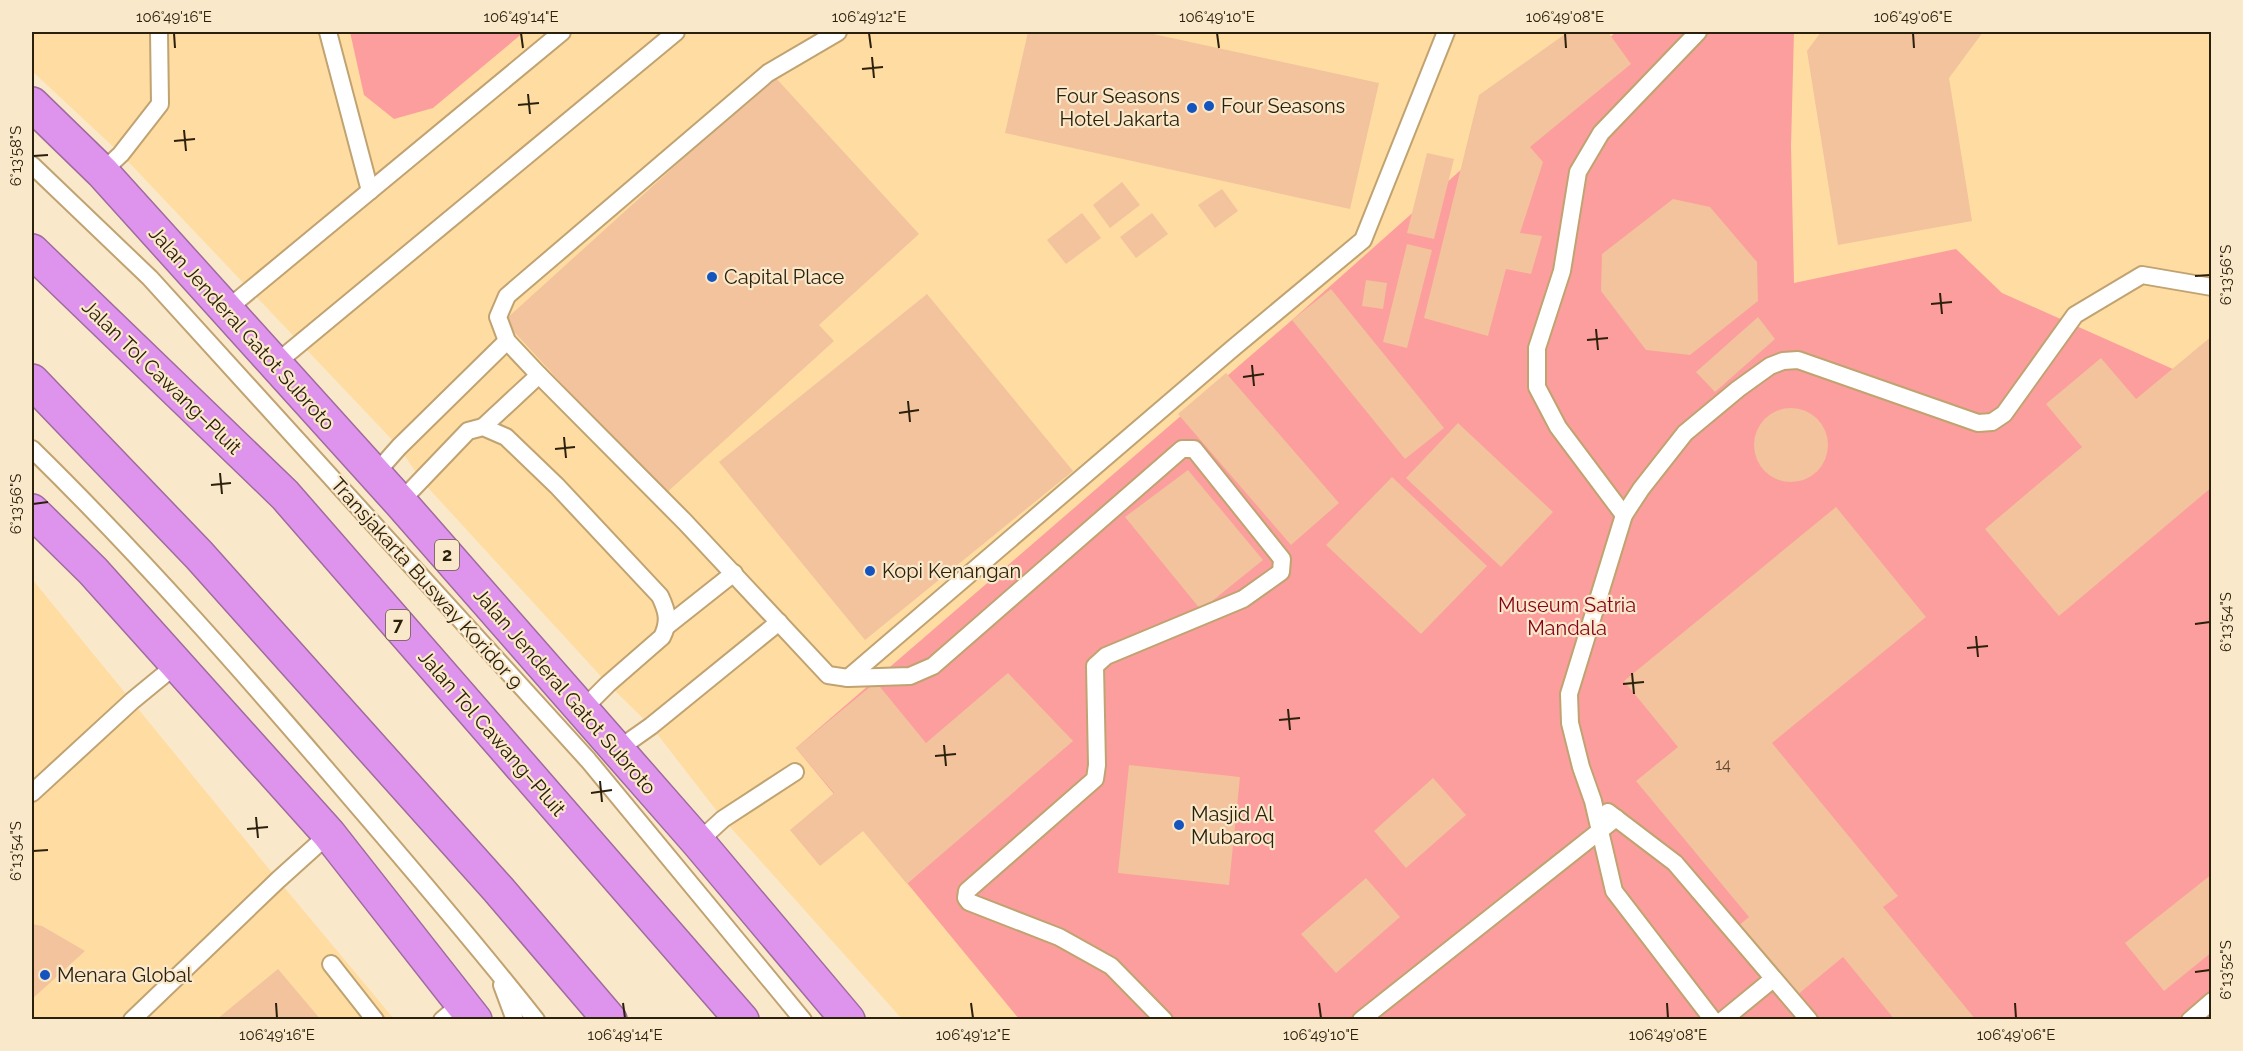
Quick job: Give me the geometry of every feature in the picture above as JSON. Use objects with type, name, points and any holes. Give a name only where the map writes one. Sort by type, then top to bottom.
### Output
[{"type":"highway","name":"Jalan Jenderal Gatot Subroto","points":[[32,104],[102,172],[400,502],[698,842],[848,1020]]},
{"type":"highway","name":"Jalan Tol Cawang–Pluit","points":[[32,251],[285,495],[742,1020]]},
{"type":"highway","points":[[32,381],[199,555],[498,889],[609,1020]]},
{"type":"highway","points":[[32,511],[93,571],[329,834],[460,1014]]},
{"type":"lane","points":[[102,172],[121,154],[160,104],[159,32]]},
{"type":"lane","points":[[328,32],[370,191]]},
{"type":"lane","points":[[226,310],[562,32]]},
{"type":"lane","points":[[275,364],[676,32]]},
{"type":"lane","points":[[838,32],[768,73],[507,296],[498,317],[507,341],[685,522],[828,675],[848,678],[910,676],[933,666],[1182,449],[1194,449],[1282,559],[1281,572],[1243,599],[1106,656],[1095,666],[1097,765],[1095,779],[967,891],[966,898],[969,902],[1059,936],[1111,966],[1164,1020]]},
{"type":"lane","points":[[848,678],[1232,349],[1363,240],[1446,32]]},
{"type":"lane","points":[[1624,516],[1558,427],[1537,387],[1537,348],[1562,271],[1578,172],[1601,133],[1698,32]]},
{"type":"lane","name":"Transjakarta Busway Koridor 9","points":[[32,165],[150,278],[588,760],[802,1020]]},
{"type":"lane","points":[[1713,1020],[1614,891],[1593,801],[1581,767],[1570,723],[1569,694],[1624,516],[1641,489],[1685,433],[1738,389],[1770,366],[1783,360],[1798,360],[1978,423],[1992,422],[2004,414],[2075,315],[2142,275],[2211,287]]},
{"type":"lane","points":[[375,474],[399,447],[507,341]]},
{"type":"lane","points":[[400,502],[468,431],[483,427],[539,375]]},
{"type":"lane","points":[[483,427],[506,437],[557,486],[660,596],[667,612],[667,626],[662,637],[582,710]]},
{"type":"lane","points":[[32,449],[98,514],[272,706],[485,956],[536,1020]]},
{"type":"lane","points":[[667,626],[734,573]]},
{"type":"lane","points":[[616,750],[651,726],[779,622]]},
{"type":"lane","points":[[32,793],[123,709],[177,664]]},
{"type":"lane","points":[[698,842],[723,819],[795,772]]},
{"type":"lane","points":[[1593,801],[1675,863],[1809,1020]]},
{"type":"lane","points":[[1361,1020],[1616,818]]},
{"type":"lane","points":[[132,1020],[329,834]]},
{"type":"lane","points":[[485,956],[505,990],[515,1020]]},
{"type":"lane","points":[[331,964],[375,1020]]},
{"type":"lane","points":[[1723,1020],[1773,979]]},
{"type":"lane","points":[[2190,1020],[2211,1001]]},
{"type":"shaded area","points":[[32,32],[2211,32],[2211,1019],[902,1019],[723,819],[651,726],[608,684],[421,480],[399,447],[121,154],[32,71]]},
{"type":"shaded area","points":[[32,579],[278,880],[394,1019],[32,1019]]},
{"type":"green space","points":[[350,32],[524,32],[433,108],[394,119],[364,95]]},
{"type":"green space","name":"Museum Satria Mandala","points":[[1616,32],[1794,32],[1791,146],[1794,283],[1956,249],[2002,293],[2211,386],[2212,1006],[2198,1019],[1019,1019],[796,748],[1292,320]]},
{"type":"building","name":"Four Seasons Hotel Jakarta","points":[[1028,32],[1144,32],[1379,83],[1350,209],[1005,133]]},
{"type":"building","points":[[1568,32],[1608,32],[1631,64],[1530,147],[1543,162],[1520,233],[1542,236],[1531,274],[1506,269],[1488,336],[1424,318],[1479,95]]},
{"type":"building","points":[[1821,32],[1983,32],[1949,78],[1972,221],[1838,245],[1807,51]]},
{"type":"building","name":"Capital Place","points":[[774,76],[919,234],[819,325],[834,341],[664,495],[504,321]]},
{"type":"building","points":[[1427,153],[1454,159],[1434,239],[1407,233]]},
{"type":"building","points":[[1122,182],[1140,205],[1110,228],[1093,205]]},
{"type":"building","points":[[1222,189],[1238,211],[1215,228],[1198,205]]},
{"type":"building","points":[[1673,199],[1710,207],[1757,262],[1758,301],[1690,355],[1646,350],[1601,291],[1602,254]]},
{"type":"building","points":[[1082,213],[1101,238],[1066,264],[1047,240]]},
{"type":"building","points":[[1152,213],[1168,234],[1136,258],[1120,237]]},
{"type":"building","points":[[1407,244],[1432,250],[1407,348],[1383,342]]},
{"type":"building","points":[[1366,280],[1387,283],[1383,309],[1362,306]]},
{"type":"building","points":[[1331,289],[1444,428],[1405,459],[1292,320]]},
{"type":"building","points":[[927,294],[1073,471],[865,640],[719,462]]},
{"type":"building","points":[[1758,317],[1775,339],[1715,392],[1696,372]]},
{"type":"building","points":[[2212,336],[2212,487],[2059,616],[1985,529],[2082,447],[2046,404],[2101,358],[2136,399]]},
{"type":"building","points":[[1226,373],[1339,503],[1291,545],[1178,414]]},
{"type":"building","points":[[1784,408],[1798,408],[1812,414],[1822,424],[1828,438],[1826,459],[1812,476],[1798,482],[1784,482],[1770,476],[1760,466],[1754,452],[1754,438],[1760,424],[1770,414]]},
{"type":"building","points":[[1458,423],[1553,512],[1501,567],[1406,478]]},
{"type":"building","points":[[1188,470],[1263,560],[1201,610],[1125,517]]},
{"type":"building","points":[[1392,477],[1487,566],[1421,634],[1326,545]]},
{"type":"building","name":"Museum Satria Mandala","points":[[1836,507],[1926,617],[1772,743],[1898,896],[1883,907],[1976,1020],[1895,1020],[1843,957],[1796,996],[1738,926],[1749,917],[1636,781],[1678,747],[1624,681]]},
{"type":"building","points":[[1008,673],[1073,741],[907,884],[863,831],[820,866],[790,830],[834,793],[796,748],[876,682],[926,743]]},
{"type":"building","name":"Masjid Al Mubaroq","points":[[1129,765],[1240,777],[1229,885],[1118,873]]},
{"type":"building","points":[[1433,778],[1466,815],[1406,868],[1374,831]]},
{"type":"building","points":[[2212,874],[2212,952],[2164,991],[2125,943]]},
{"type":"building","points":[[1366,878],[1400,917],[1336,973],[1301,934]]},
{"type":"building","name":"Menara Global","points":[[32,924],[42,926],[85,951],[32,999]]},
{"type":"building","points":[[278,969],[321,1020],[216,1020]]},
{"type":"place","name":"Four Seasons","points":[[1209,106]]},
{"type":"place","name":"Four Seasons Hotel Jakarta","points":[[1192,108]]},
{"type":"place","name":"Capital Place","points":[[712,277]]},
{"type":"place","name":"Kopi Kenangan","points":[[870,571]]},
{"type":"place","name":"Masjid Al Mubaroq","points":[[1179,825]]},
{"type":"place","name":"Menara Global","points":[[45,975]]}]
